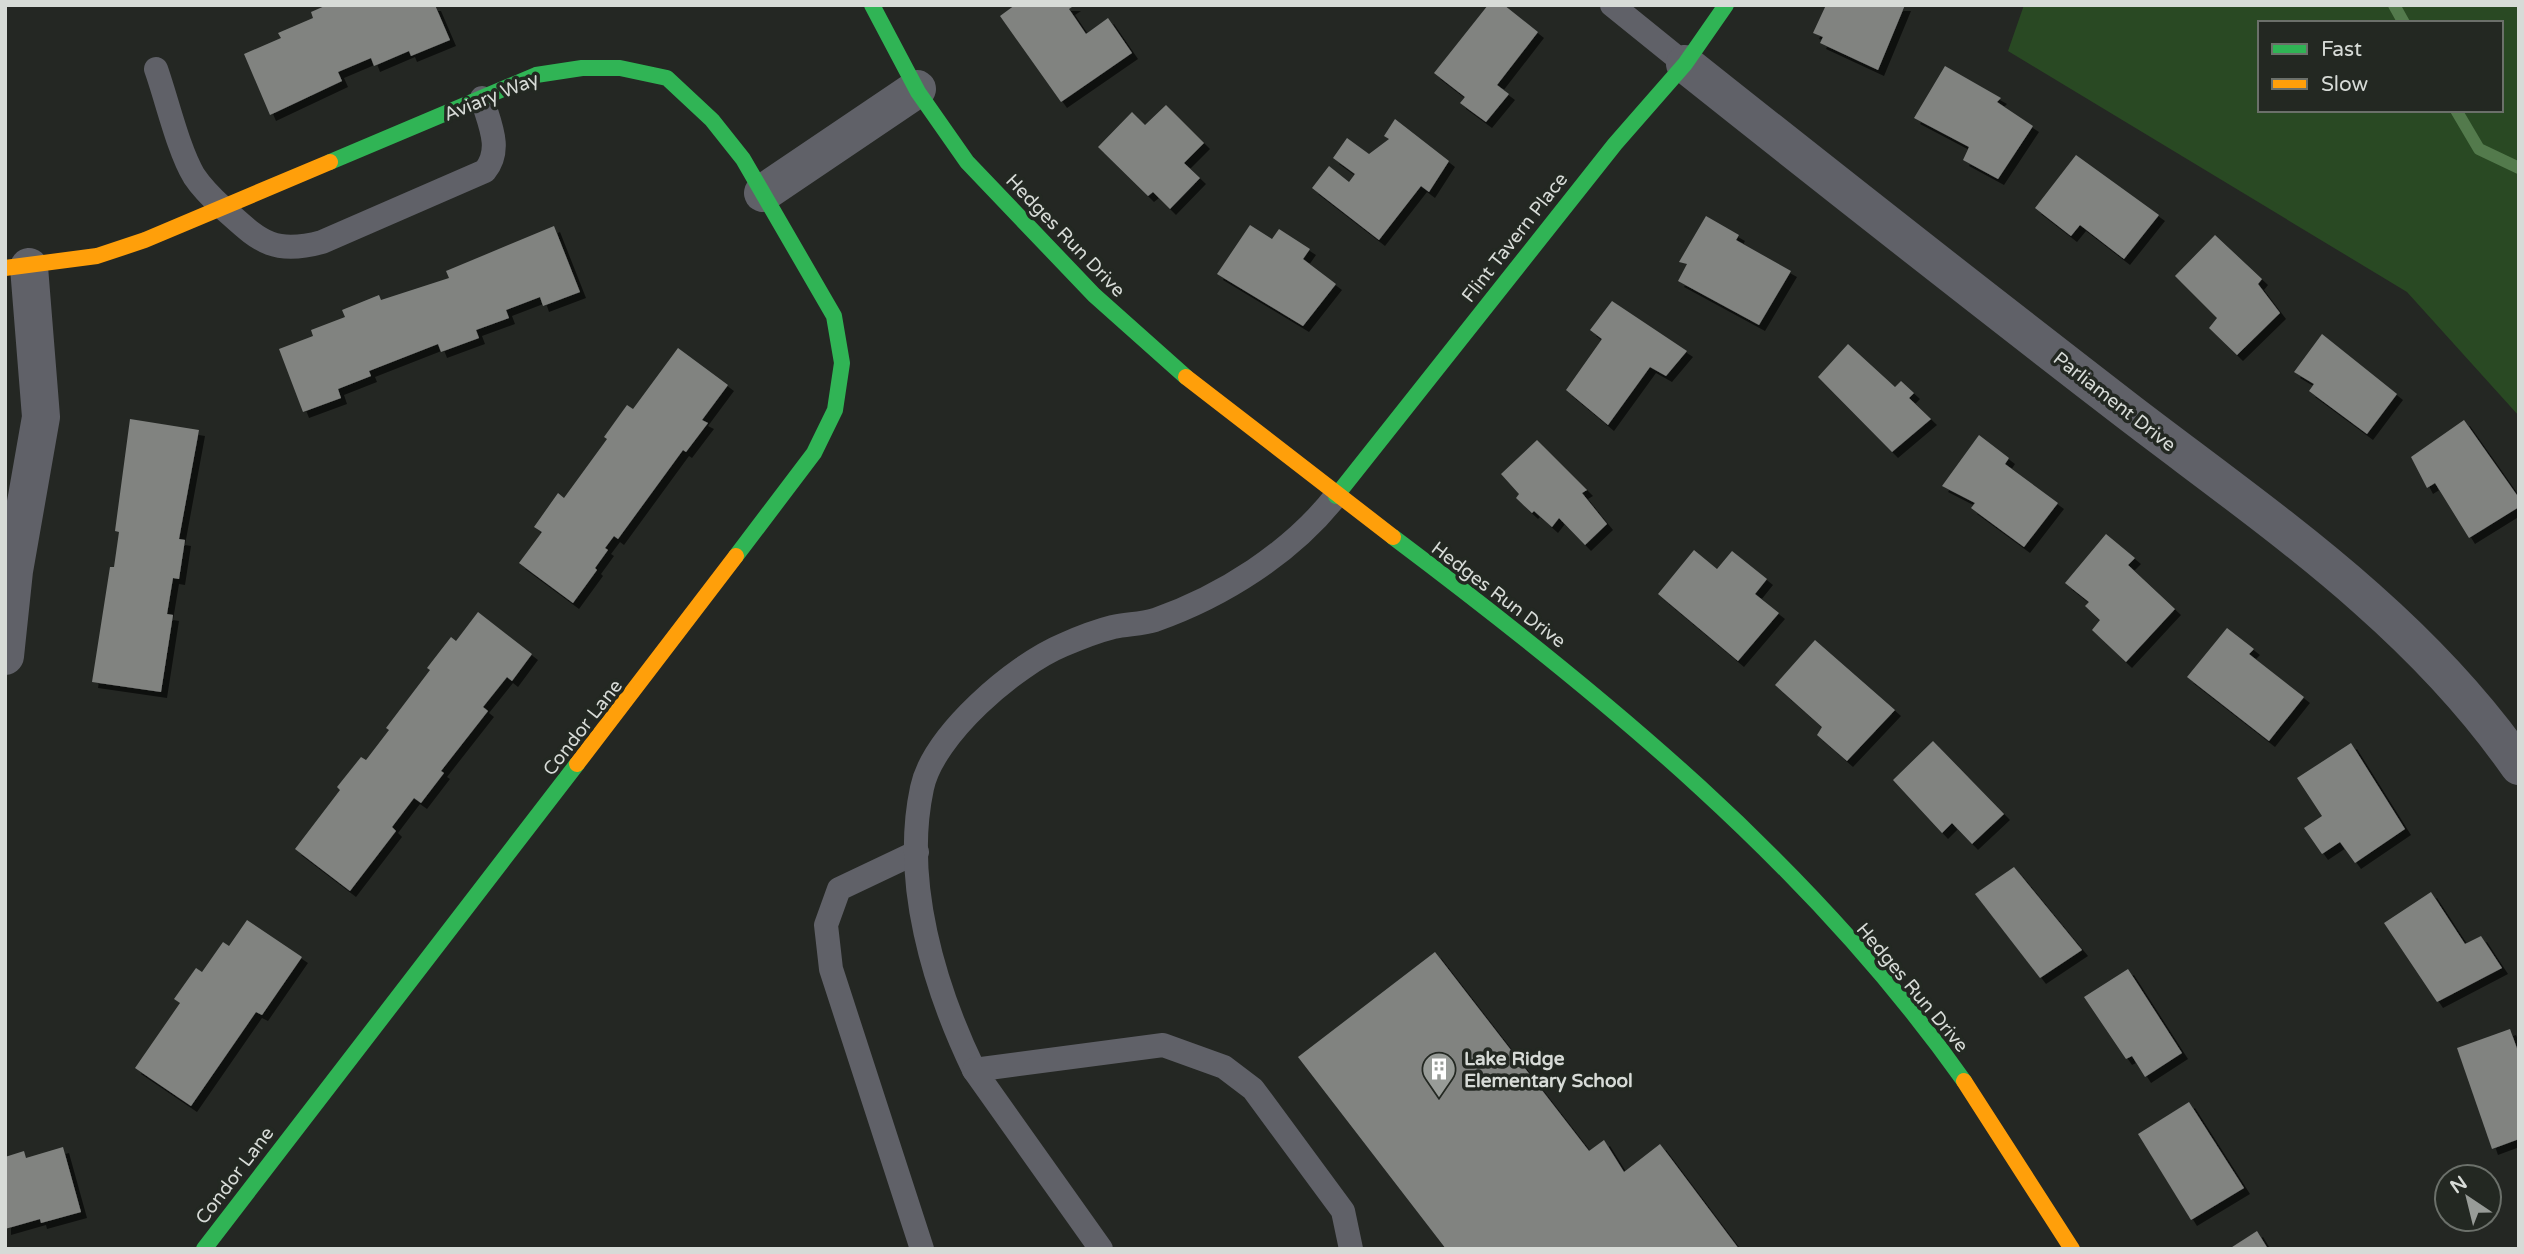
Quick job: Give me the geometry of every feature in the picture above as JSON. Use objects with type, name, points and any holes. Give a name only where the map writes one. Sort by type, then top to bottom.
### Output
[{"type":"street","name":"Hedges Run Drive","points":[[872,5],[937,123],[1070,275],[1163,361],[1612,710],[1746,833],[1836,926],[1937,1045],[2002,1138],[2072,1249]]},
{"type":"street","name":"Flint Tavern Place","points":[[1336,496],[1615,144],[1685,64],[1726,5]]},
{"type":"street","name":"Parliament Drive","points":[[1685,64],[1926,256],[2361,591],[2430,656],[2492,727],[2519,766]]},
{"type":"street","name":"Aviary Way","points":[[17,267],[97,256],[223,208],[536,75],[582,68],[620,68],[667,78],[712,120],[743,159],[762,193]]},
{"type":"street","points":[[762,193],[917,89]]},
{"type":"street","name":"Condor Lane","points":[[204,1249],[389,1006],[611,724],[814,453],[835,410],[842,363],[834,316],[762,193]]},
{"type":"street","points":[[5,656],[14,571],[41,416],[17,267]]},
{"type":"lane","points":[[1612,5],[1685,64]]},
{"type":"lane","points":[[156,69],[194,175],[251,236],[277,246],[306,246],[322,242],[485,171],[494,161],[496,149],[482,98]]},
{"type":"lane","points":[[1101,1249],[974,1070],[939,986],[923,920],[917,852],[922,785],[942,748],[975,707],[1015,672],[1061,646],[1110,628],[1152,621],[1200,601],[1257,569],[1317,520],[1336,496]]},
{"type":"lane","points":[[917,852],[839,889],[826,925],[831,969],[922,1249]]},
{"type":"lane","points":[[974,1070],[1163,1045],[1224,1068],[1253,1089],[1343,1211],[1351,1249]]},
{"type":"green space","points":[[2024,5],[2519,5],[2519,416],[2407,292],[2008,51]]},
{"type":"building","points":[[327,5],[435,5],[450,40],[411,56],[409,51],[374,66],[371,58],[338,72],[342,81],[270,115],[244,54],[281,38],[278,33],[313,18],[311,12]]},
{"type":"building","points":[[1015,5],[1075,5],[1069,9],[1086,34],[1108,18],[1132,53],[1061,102],[1000,16]]},
{"type":"building","points":[[1488,5],[1504,5],[1538,32],[1497,85],[1509,94],[1486,122],[1460,103],[1465,97],[1434,73]]},
{"type":"building","points":[[1826,5],[1905,5],[1878,70],[1820,43],[1823,37],[1813,33]]},
{"type":"building","points":[[1945,66],[2001,98],[1997,102],[2033,126],[1998,179],[1963,160],[1969,147],[1914,118]]},
{"type":"building","points":[[1166,105],[1204,143],[1184,163],[1200,178],[1170,209],[1153,192],[1148,196],[1098,147],[1132,112],[1145,125]]},
{"type":"building","points":[[1395,119],[1449,161],[1429,192],[1421,186],[1379,240],[1312,188],[1329,166],[1349,182],[1355,174],[1333,158],[1347,138],[1369,154],[1389,139],[1384,136]]},
{"type":"building","points":[[2076,155],[2159,215],[2124,259],[2080,225],[2071,236],[2035,208]]},
{"type":"building","points":[[1706,216],[1739,235],[1736,240],[1791,271],[1759,325],[1678,281],[1687,264],[1679,262]]},
{"type":"building","points":[[1250,225],[1272,239],[1279,229],[1310,249],[1303,259],[1336,284],[1303,326],[1217,274]]},
{"type":"building","points":[[554,226],[580,292],[543,306],[540,297],[506,310],[509,318],[476,330],[479,338],[441,352],[438,344],[369,371],[371,376],[338,389],[341,398],[303,412],[279,349],[313,336],[311,330],[345,317],[342,310],[379,295],[381,300],[449,278],[446,271]]},
{"type":"building","points":[[2215,235],[2262,279],[2258,284],[2280,313],[2237,355],[2209,328],[2217,318],[2175,276]]},
{"type":"building","points":[[1612,301],[1687,351],[1666,376],[1650,367],[1608,425],[1566,390],[1602,339],[1590,330]]},
{"type":"building","points":[[2322,334],[2397,394],[2367,434],[2309,391],[2314,384],[2294,372]]},
{"type":"building","points":[[1848,344],[1895,387],[1901,381],[1914,393],[1909,398],[1931,419],[1892,452],[1818,377]]},
{"type":"building","points":[[678,348],[728,385],[702,420],[708,423],[686,452],[683,450],[618,539],[614,536],[605,548],[608,550],[595,568],[597,570],[573,603],[519,563],[542,532],[534,527],[558,493],[564,498],[607,439],[604,437],[627,405],[633,409]]},
{"type":"building","points":[[130,419],[199,430],[179,539],[185,540],[179,579],[173,578],[167,614],[173,615],[161,692],[92,682],[110,567],[114,567],[119,532],[115,531]]},
{"type":"building","points":[[2464,420],[2519,498],[2519,507],[2469,538],[2435,483],[2427,488],[2411,457]]},
{"type":"building","points":[[1979,435],[2009,458],[2005,464],[2058,503],[2024,547],[1971,508],[1975,503],[1942,486]]},
{"type":"building","points":[[1537,440],[1587,490],[1582,493],[1607,524],[1585,545],[1559,518],[1552,527],[1534,511],[1532,513],[1516,498],[1519,494],[1501,474]]},
{"type":"building","points":[[2106,534],[2135,558],[2128,565],[2175,609],[2126,662],[2092,630],[2100,620],[2085,606],[2089,602],[2065,583]]},
{"type":"building","points":[[1694,550],[1717,569],[1732,551],[1767,579],[1755,594],[1779,613],[1738,661],[1658,594]]},
{"type":"building","points":[[478,612],[532,654],[512,681],[507,677],[483,707],[488,711],[441,771],[444,773],[421,803],[414,798],[392,827],[396,831],[350,891],[295,849],[340,790],[337,787],[361,757],[366,760],[389,730],[386,728],[430,670],[427,668],[451,637],[456,641]]},
{"type":"building","points":[[2227,628],[2254,649],[2249,654],[2304,697],[2269,741],[2187,677]]},
{"type":"building","points":[[1815,640],[1895,710],[1847,761],[1817,735],[1822,727],[1775,685]]},
{"type":"building","points":[[1933,741],[2004,814],[1972,844],[1952,823],[1942,833],[1893,780]]},
{"type":"building","points":[[2351,743],[2405,829],[2355,863],[2340,842],[2322,854],[2304,828],[2322,816],[2297,778]]},
{"type":"building","points":[[2014,867],[2082,950],[2040,978],[1975,894]]},
{"type":"building","points":[[2431,892],[2465,944],[2481,936],[2502,968],[2437,1002],[2384,923]]},
{"type":"building","points":[[247,920],[302,957],[262,1015],[256,1012],[191,1106],[135,1068],[180,1003],[174,999],[196,968],[202,972],[223,942],[229,946]]},
{"type":"building","name":"Lake Ridge Elementary School","points":[[1435,952],[1589,1151],[1604,1140],[1624,1172],[1660,1144],[1739,1249],[1446,1249],[1298,1057]]},
{"type":"building","points":[[2128,969],[2182,1053],[2145,1077],[2132,1056],[2126,1059],[2084,997]]},
{"type":"building","points":[[2510,1029],[2519,1054],[2519,1139],[2492,1149],[2457,1048]]},
{"type":"building","points":[[2189,1102],[2244,1188],[2191,1220],[2138,1134]]},
{"type":"building","points":[[63,1147],[81,1212],[41,1223],[40,1219],[5,1229],[5,1157],[24,1151],[26,1158]]},
{"type":"building","points":[[2257,1231],[2268,1249],[2229,1249]]},
{"type":"waterway","points":[[2394,5],[2403,21]]},
{"type":"waterway","points":[[2457,112],[2479,149],[2519,168]]},
{"type":"traffic: fast","points":[[872,5],[918,92],[967,162],[1094,295],[1186,377]]},
{"type":"traffic: fast","points":[[1336,496],[1615,144],[1685,64],[1726,5]]},
{"type":"traffic: fast","points":[[330,162],[536,75],[582,68],[620,68],[667,78],[712,120],[743,159],[834,316],[842,363],[835,410],[814,453],[736,556]]},
{"type":"traffic: fast","points":[[1393,537],[1549,658],[1700,787],[1772,856],[1840,927],[1904,1002],[1964,1081]]},
{"type":"traffic: fast","points":[[204,1249],[577,764]]},
{"type":"traffic: slow","points":[[5,268],[97,256],[145,240],[330,162]]},
{"type":"traffic: slow","points":[[1186,377],[1393,537]]},
{"type":"traffic: slow","points":[[577,764],[736,556]]},
{"type":"traffic: slow","points":[[1964,1081],[2072,1249]]},
{"type":"place","name":"Lake Ridge Elementary School","points":[[1439,1099]]}]
